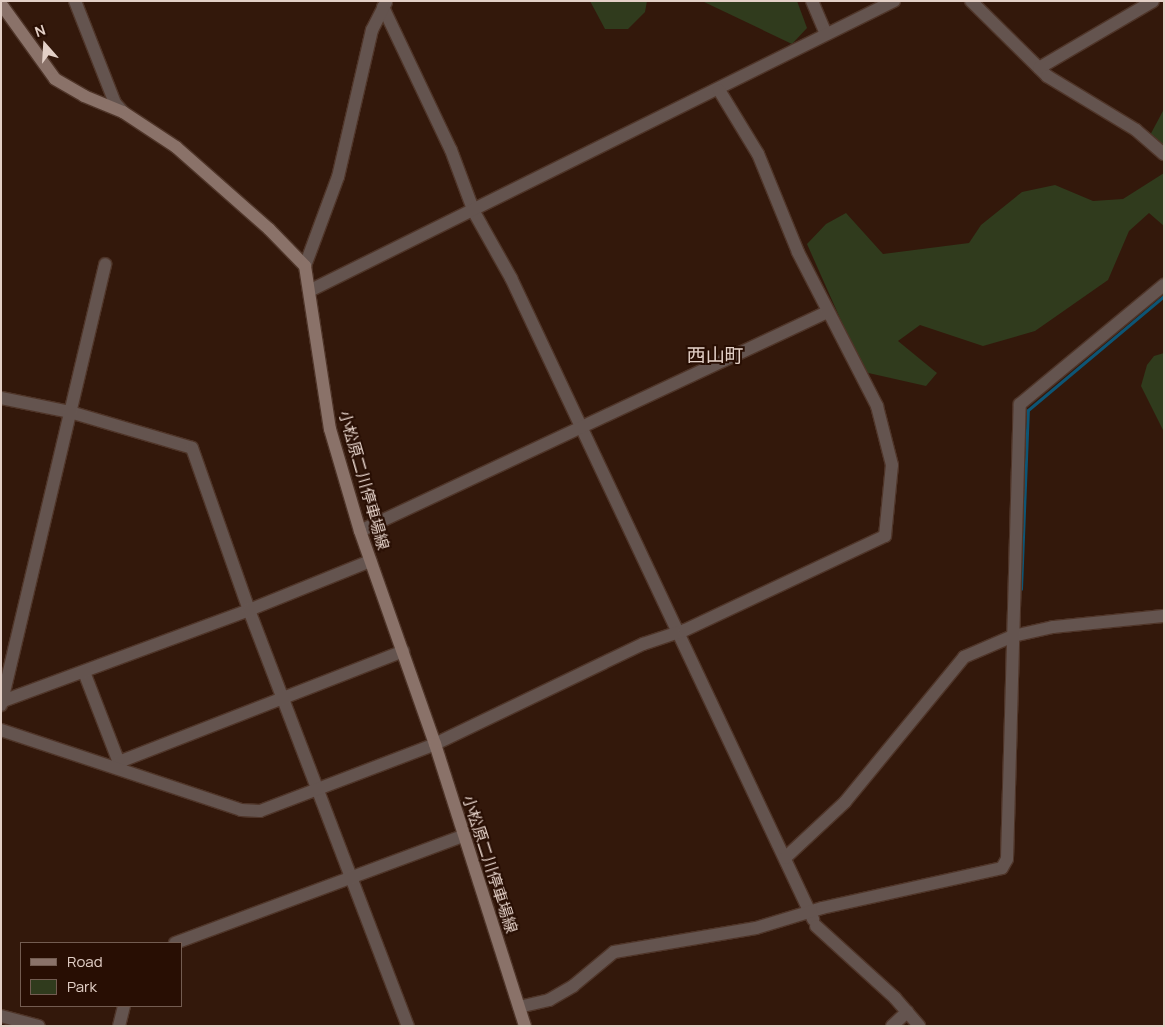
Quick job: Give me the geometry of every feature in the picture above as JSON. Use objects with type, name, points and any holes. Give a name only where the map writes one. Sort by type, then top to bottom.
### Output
[{"type":"main road","points":[[1,4],[55,79],[84,96],[124,112],[176,147],[269,229],[305,266]]},
{"type":"main road","name":"小松原二川停車場線","points":[[305,266],[330,429],[360,531],[435,744],[462,836],[519,1007],[522,1025]]},
{"type":"street","points":[[75,1],[115,103],[124,112]]},
{"type":"street","points":[[812,1],[826,34]]},
{"type":"street","points":[[309,291],[474,212],[894,1]]},
{"type":"street","points":[[971,1],[1039,68],[1136,130],[1164,154]]},
{"type":"street","points":[[1039,68],[1153,1]]},
{"type":"street","points":[[384,4],[451,150],[474,212],[511,278],[816,926],[907,1012],[919,1026]]},
{"type":"street","points":[[305,266],[338,176],[372,30],[384,4]]},
{"type":"street","points":[[1,730],[120,766],[241,810],[260,811],[435,744],[643,644],[677,632],[885,536],[892,466],[878,406],[827,312],[798,252],[758,154],[719,90]]},
{"type":"street","points":[[2,703],[105,264]]},
{"type":"street","points":[[519,1007],[549,1000],[573,986],[614,952],[756,928],[810,912],[1002,868],[1007,859],[1020,404],[1164,285]]},
{"type":"street","points":[[360,531],[582,429],[827,312]]},
{"type":"street","points":[[1,398],[70,412],[192,448],[249,610],[350,879],[408,1026]]},
{"type":"street","points":[[2,703],[249,610],[370,561]]},
{"type":"street","points":[[785,858],[845,802],[964,657],[1013,636],[1100,621],[1164,616]]},
{"type":"street","points":[[120,766],[403,651]]},
{"type":"street","points":[[84,672],[120,766]]},
{"type":"street","points":[[179,942],[462,836]]},
{"type":"street","points":[[119,1026],[124,1007]]},
{"type":"street","points":[[892,1026],[907,1012]]},
{"type":"street","points":[[1,1016],[39,1026]]},
{"type":"green space","points":[[590,1],[647,1],[645,12],[628,29],[605,29]]},
{"type":"green space","points":[[702,1],[797,1],[807,28],[792,44]]},
{"type":"green space","points":[[1164,109],[1164,148],[1148,139]]},
{"type":"green space","points":[[1164,173],[1164,226],[1149,213],[1129,231],[1108,280],[1035,331],[983,346],[920,325],[898,341],[937,373],[926,386],[864,372],[807,244],[826,224],[846,213],[883,254],[969,243],[981,225],[1022,192],[1055,185],[1093,201],[1123,199]]},
{"type":"green space","points":[[1164,353],[1164,432],[1141,386],[1147,365],[1154,356]]},
{"type":"waterway","points":[[1021,589],[1028,410],[1164,296]]},
{"type":"district","name":"西山町","points":[[715,356]]}]
